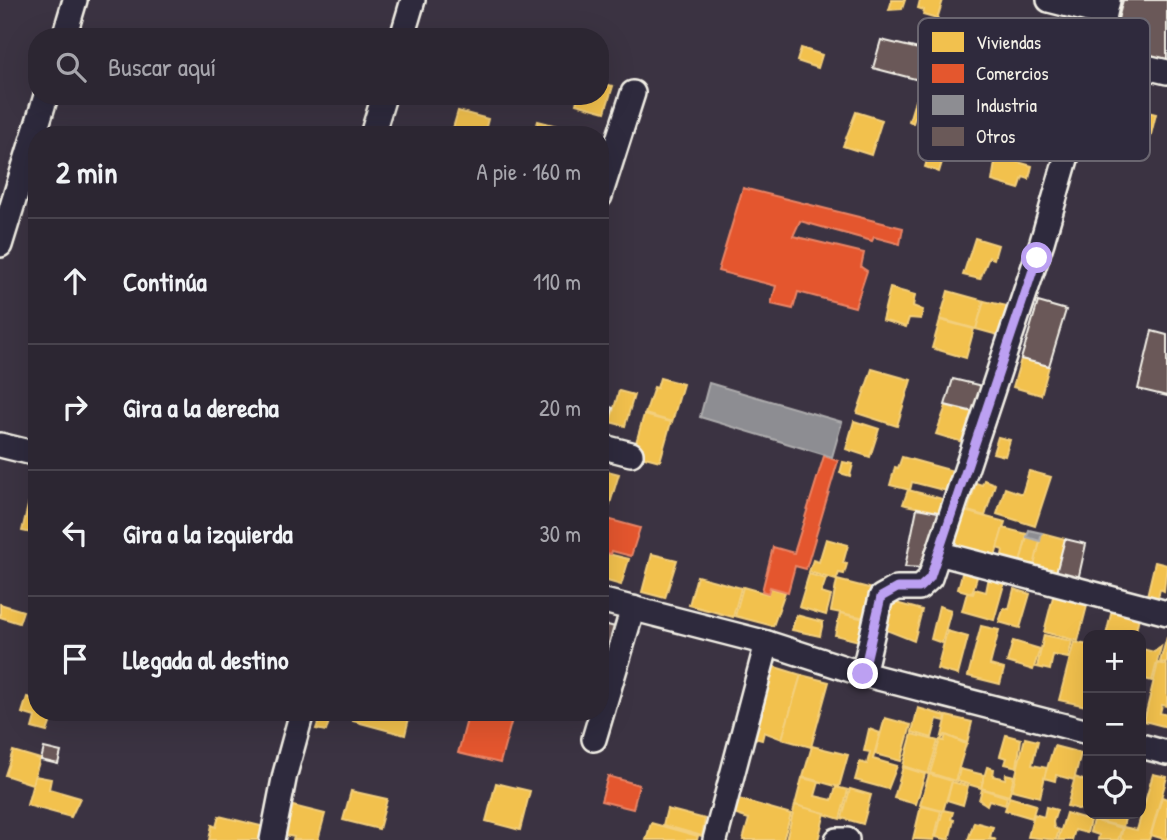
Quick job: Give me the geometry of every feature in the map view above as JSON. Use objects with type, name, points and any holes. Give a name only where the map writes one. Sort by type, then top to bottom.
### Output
[{"type":"street","points":[[67,28],[75,0]]},
{"type":"street","points":[[405,28],[413,0]]},
{"type":"street","points":[[1049,0],[1106,7]]},
{"type":"street","points":[[609,168],[633,93]]},
{"type":"street","points":[[37,126],[43,105]]},
{"type":"street","points":[[375,126],[381,105]]},
{"type":"street","points":[[0,245],[28,154]]},
{"type":"street","points":[[863,674],[881,597],[897,588],[919,588],[930,578],[1042,242],[1065,161]]},
{"type":"street","points":[[0,445],[28,452]]},
{"type":"street","points":[[609,448],[631,454]]},
{"type":"street","points":[[938,553],[1167,612]]},
{"type":"street","points":[[609,602],[767,643],[863,674],[1083,731]]},
{"type":"street","points":[[609,689],[633,608]]},
{"type":"street","points":[[715,840],[767,643]]},
{"type":"street","points":[[272,840],[285,774],[300,721]]},
{"type":"street","points":[[594,739],[599,721]]},
{"type":"street","points":[[1146,747],[1167,753]]},
{"type":"street","points":[[837,840],[847,840]]},
{"type":"building: Viviendas","points":[[892,0],[905,0],[902,9],[889,10]]},
{"type":"building: Viviendas","points":[[920,0],[943,0],[937,18],[923,15],[924,10],[918,8]]},
{"type":"building: Viviendas","points":[[801,48],[822,55],[818,68],[797,61]]},
{"type":"building: Viviendas","points":[[915,101],[918,102],[918,118],[915,117],[913,123],[909,121]]},
{"type":"building: Viviendas","points":[[580,105],[607,105],[605,112]]},
{"type":"building: Viviendas","points":[[458,111],[488,119],[486,126],[454,126]]},
{"type":"building: Viviendas","points":[[856,112],[882,120],[871,155],[843,146]]},
{"type":"building: Viviendas","points":[[1150,113],[1156,114],[1150,139]]},
{"type":"building: Viviendas","points":[[538,121],[557,126],[537,126]]},
{"type":"building: Viviendas","points":[[927,161],[942,161],[939,172],[925,167]]},
{"type":"building: Viviendas","points":[[995,161],[1014,161],[1032,166],[1029,179],[1023,177],[1019,189],[992,181]]},
{"type":"building: Viviendas","points":[[975,238],[998,245],[994,259],[989,257],[980,279],[963,275]]},
{"type":"building: Viviendas","points":[[890,288],[915,295],[913,306],[923,310],[921,319],[909,318],[906,327],[882,320]]},
{"type":"building: Viviendas","points":[[948,291],[984,301],[976,329],[940,319]]},
{"type":"building: Viviendas","points":[[984,301],[1007,306],[998,335],[976,329]]},
{"type":"building: Viviendas","points":[[940,320],[974,329],[966,358],[932,348]]},
{"type":"building: Viviendas","points":[[1021,359],[1049,366],[1041,395],[1013,387]]},
{"type":"building: Viviendas","points":[[872,369],[911,380],[897,426],[857,413]]},
{"type":"building: Viviendas","points":[[660,378],[683,384],[672,422],[645,414]]},
{"type":"building: Viviendas","points":[[619,391],[634,395],[625,426],[610,422]]},
{"type":"building: Viviendas","points":[[946,406],[975,413],[966,443],[936,434]]},
{"type":"building: Viviendas","points":[[644,415],[671,422],[660,461],[641,456],[643,448],[635,446]]},
{"type":"building: Viviendas","points":[[854,421],[879,429],[870,457],[846,449]]},
{"type":"building: Viviendas","points":[[998,437],[1010,440],[1005,456],[993,453]]},
{"type":"building: Viviendas","points":[[902,457],[953,471],[947,491],[912,482],[910,490],[890,485],[895,467],[898,468]]},
{"type":"building: Viviendas","points":[[843,462],[853,464],[850,476],[840,473]]},
{"type":"building: Viviendas","points":[[609,471],[619,474],[609,507]]},
{"type":"building: Viviendas","points":[[1029,471],[1051,477],[1035,526],[997,514],[1005,488],[1022,494]]},
{"type":"building: Viviendas","points":[[984,480],[995,484],[985,516],[968,511],[976,483],[982,485]]},
{"type":"building: Viviendas","points":[[908,490],[949,501],[944,513],[903,504]]},
{"type":"building: Viviendas","points":[[28,506],[28,532],[22,531]]},
{"type":"building: Viviendas","points":[[964,511],[1005,522],[994,560],[954,549]]},
{"type":"building: Viviendas","points":[[1003,528],[1027,534],[1020,565],[1001,560],[1003,550],[997,548]]},
{"type":"building: Viviendas","points":[[1042,533],[1065,539],[1056,573],[1033,568]]},
{"type":"building: Viviendas","points":[[1027,537],[1040,541],[1033,570],[1019,566]]},
{"type":"building: Viviendas","points":[[826,539],[848,545],[843,563],[847,564],[844,574],[839,573],[836,580],[809,572],[813,560],[819,562]]},
{"type":"building: Viviendas","points":[[609,554],[629,559],[621,585],[609,582]]},
{"type":"building: Viviendas","points":[[652,554],[677,560],[665,598],[642,592]]},
{"type":"building: Viviendas","points":[[1155,562],[1167,565],[1164,591],[1160,589],[1157,602],[1146,600]]},
{"type":"building: Viviendas","points":[[963,570],[978,574],[972,593],[958,589]]},
{"type":"building: Viviendas","points":[[809,574],[826,579],[821,593],[831,596],[826,615],[799,607]]},
{"type":"building: Viviendas","points":[[697,576],[741,588],[733,617],[689,605]]},
{"type":"building: Viviendas","points":[[989,577],[1005,581],[994,620],[962,611],[967,593],[973,594],[975,589],[986,592]]},
{"type":"building: Viviendas","points":[[837,580],[873,589],[866,618],[831,611]]},
{"type":"building: Viviendas","points":[[743,587],[768,594],[770,588],[785,592],[773,626],[735,616]]},
{"type":"building: Viviendas","points":[[1014,589],[1030,594],[1020,628],[999,622],[1004,608],[1009,609]]},
{"type":"building: Viviendas","points":[[1054,593],[1088,602],[1078,641],[1044,632]]},
{"type":"building: Viviendas","points":[[892,602],[922,610],[914,641],[886,630]]},
{"type":"building: Viviendas","points":[[0,604],[23,611],[19,623],[0,617]]},
{"type":"building: Viviendas","points":[[939,606],[951,610],[942,643],[931,639]]},
{"type":"building: Viviendas","points":[[1112,610],[1139,617],[1136,630],[1107,630]]},
{"type":"building: Viviendas","points":[[840,613],[864,619],[859,641],[835,635]]},
{"type":"building: Viviendas","points":[[796,615],[823,622],[820,636],[792,630]]},
{"type":"building: Viviendas","points":[[981,626],[999,630],[990,665],[1004,669],[1000,684],[968,676]]},
{"type":"building: Viviendas","points":[[947,631],[968,637],[958,675],[937,669]]},
{"type":"building: Viviendas","points":[[1044,635],[1072,641],[1068,658],[1053,655],[1050,670],[1037,667]]},
{"type":"building: Viviendas","points":[[1167,637],[1167,663],[1160,662]]},
{"type":"building: Viviendas","points":[[1013,641],[1040,649],[1033,670],[1007,662]]},
{"type":"building: Viviendas","points":[[1074,642],[1083,644],[1083,705],[1059,700]]},
{"type":"building: Viviendas","points":[[1161,647],[1152,681],[1146,679],[1146,650],[1154,652]]},
{"type":"building: Viviendas","points":[[1158,663],[1167,665],[1167,706],[1162,705],[1160,713],[1167,715],[1167,727],[1146,722]]},
{"type":"building: Viviendas","points":[[771,668],[801,675],[782,739],[764,732],[762,740],[751,737]]},
{"type":"building: Viviendas","points":[[801,675],[829,682],[811,747],[782,739]]},
{"type":"building: Viviendas","points":[[27,697],[28,697],[28,715],[22,713]]},
{"type":"building: Viviendas","points":[[918,708],[946,716],[945,721],[937,719],[932,738],[912,732]]},
{"type":"building: Viviendas","points":[[947,716],[972,722],[967,743],[945,735],[941,740]]},
{"type":"building: Viviendas","points":[[885,718],[911,725],[901,761],[875,754]]},
{"type":"building: Viviendas","points":[[34,721],[51,721],[47,732],[32,728]]},
{"type":"building: Viviendas","points":[[319,721],[329,721],[326,731],[316,729]]},
{"type":"building: Viviendas","points":[[353,721],[408,721],[405,735]]},
{"type":"building: Viviendas","points":[[869,729],[880,733],[873,759],[897,766],[888,789],[855,780],[860,762],[867,764],[870,752],[864,751]]},
{"type":"building: Viviendas","points":[[912,734],[938,741],[928,774],[903,766]]},
{"type":"building: Viviendas","points":[[946,735],[966,744],[955,781],[930,773],[940,740],[944,741]]},
{"type":"building: Viviendas","points":[[1006,735],[1021,739],[1017,767],[1005,764],[1007,758],[1000,756]]},
{"type":"building: Viviendas","points":[[1025,738],[1038,741],[1032,765],[1047,768],[1040,797],[1012,790]]},
{"type":"building: Viviendas","points":[[812,746],[848,755],[839,787],[803,777]]},
{"type":"building: Viviendas","points":[[1054,746],[1081,753],[1074,780],[1056,775],[1055,781],[1044,778]]},
{"type":"building: Viviendas","points":[[13,751],[40,759],[32,784],[5,775]]},
{"type":"building: Viviendas","points":[[903,767],[925,774],[916,804],[894,798]]},
{"type":"building: Viviendas","points":[[987,767],[994,769],[993,776],[1005,779],[1006,774],[1014,776],[1009,796],[981,788]]},
{"type":"building: Viviendas","points":[[960,769],[984,775],[981,788],[957,781]]},
{"type":"building: Viviendas","points":[[929,774],[952,781],[943,811],[920,805]]},
{"type":"building: Viviendas","points":[[1153,774],[1167,777],[1149,840],[1120,840],[1123,827],[1137,830],[1140,819],[1146,819],[1146,798]]},
{"type":"building: Viviendas","points":[[35,776],[51,779],[49,789],[80,798],[71,817],[27,805]]},
{"type":"building: Viviendas","points":[[1075,777],[1083,780],[1083,811],[1067,806]]},
{"type":"building: Viviendas","points":[[802,778],[819,782],[815,796],[832,800],[836,787],[848,790],[840,819],[795,805]]},
{"type":"building: Viviendas","points":[[952,782],[968,786],[963,805],[947,800]]},
{"type":"building: Viviendas","points":[[496,783],[530,791],[520,830],[486,821]]},
{"type":"building: Viviendas","points":[[850,789],[871,795],[863,824],[842,818]]},
{"type":"building: Viviendas","points":[[982,789],[1007,797],[1005,805],[989,800],[987,805],[979,800]]},
{"type":"building: Viviendas","points":[[351,791],[387,799],[379,829],[343,820]]},
{"type":"building: Viviendas","points":[[1009,797],[1036,805],[1032,818],[1005,810]]},
{"type":"building: Viviendas","points":[[1162,797],[1167,799],[1167,840],[1151,835]]},
{"type":"building: Viviendas","points":[[735,798],[791,814],[783,840],[743,840],[749,819],[731,813]]},
{"type":"building: Viviendas","points":[[795,805],[825,813],[818,840],[786,840]]},
{"type":"building: Viviendas","points":[[293,806],[325,814],[318,840],[293,840],[294,837],[285,835]]},
{"type":"building: Viviendas","points":[[921,806],[941,811],[934,840],[913,839]]},
{"type":"building: Viviendas","points":[[1046,807],[1057,810],[1053,822],[1054,828],[1059,830],[1056,840],[1028,837],[1034,814],[1044,817]]},
{"type":"building: Viviendas","points":[[667,809],[705,819],[702,836],[663,825]]},
{"type":"building: Viviendas","points":[[943,810],[953,812],[951,819],[954,820],[949,840],[936,837]]},
{"type":"building: Viviendas","points":[[1066,813],[1090,820],[1087,833],[1075,830],[1072,840],[1058,840]]},
{"type":"building: Viviendas","points":[[219,816],[265,827],[261,840],[209,840],[212,825],[216,827]]},
{"type":"building: Viviendas","points":[[1094,819],[1125,819],[1123,827]]},
{"type":"building: Viviendas","points":[[1093,820],[1122,828],[1118,840],[1098,840],[1099,835],[1090,832]]},
{"type":"building: Viviendas","points":[[974,822],[993,827],[990,837],[996,840],[968,840]]},
{"type":"building: Viviendas","points":[[651,823],[698,836],[697,840],[646,840]]},
{"type":"building: Comercios","points":[[743,188],[903,228],[900,244],[874,237],[872,241],[800,221],[793,236],[864,253],[861,267],[867,271],[855,307],[798,292],[793,309],[771,304],[776,286],[718,271]]},
{"type":"building: Comercios","points":[[824,456],[838,461],[806,569],[795,566],[788,592],[770,587],[768,593],[762,591],[773,547],[794,553]]},
{"type":"building: Comercios","points":[[609,519],[640,528],[631,556],[612,551],[611,554]]},
{"type":"building: Comercios","points":[[467,721],[512,721],[500,763],[458,753]]},
{"type":"building: Comercios","points":[[608,776],[639,785],[633,809],[601,801]]},
{"type":"building: Industria","points":[[709,383],[842,422],[832,457],[700,417]]},
{"type":"building: Industria","points":[[1029,530],[1042,533],[1040,541],[1027,537]]},
{"type":"building: Otros","points":[[1123,0],[1167,0],[1167,61],[1150,56],[1150,18],[1118,18]]},
{"type":"building: Otros","points":[[881,40],[918,49],[918,80],[873,68]]},
{"type":"building: Otros","points":[[1038,302],[1066,310],[1049,366],[1021,359]]},
{"type":"building: Otros","points":[[1152,331],[1167,335],[1167,396],[1138,389]]},
{"type":"building: Otros","points":[[953,379],[982,386],[974,412],[945,405]]},
{"type":"building: Otros","points":[[917,508],[943,513],[926,568],[905,567]]},
{"type":"building: Otros","points":[[1065,539],[1086,544],[1078,580],[1056,573]]},
{"type":"building: Otros","points":[[609,625],[615,627],[609,650]]},
{"type":"building: Otros","points":[[44,748],[61,752],[58,764],[41,760]]},
{"type":"route","points":[[863,674],[881,597],[897,588],[919,588],[930,578],[1037,258]]}]
